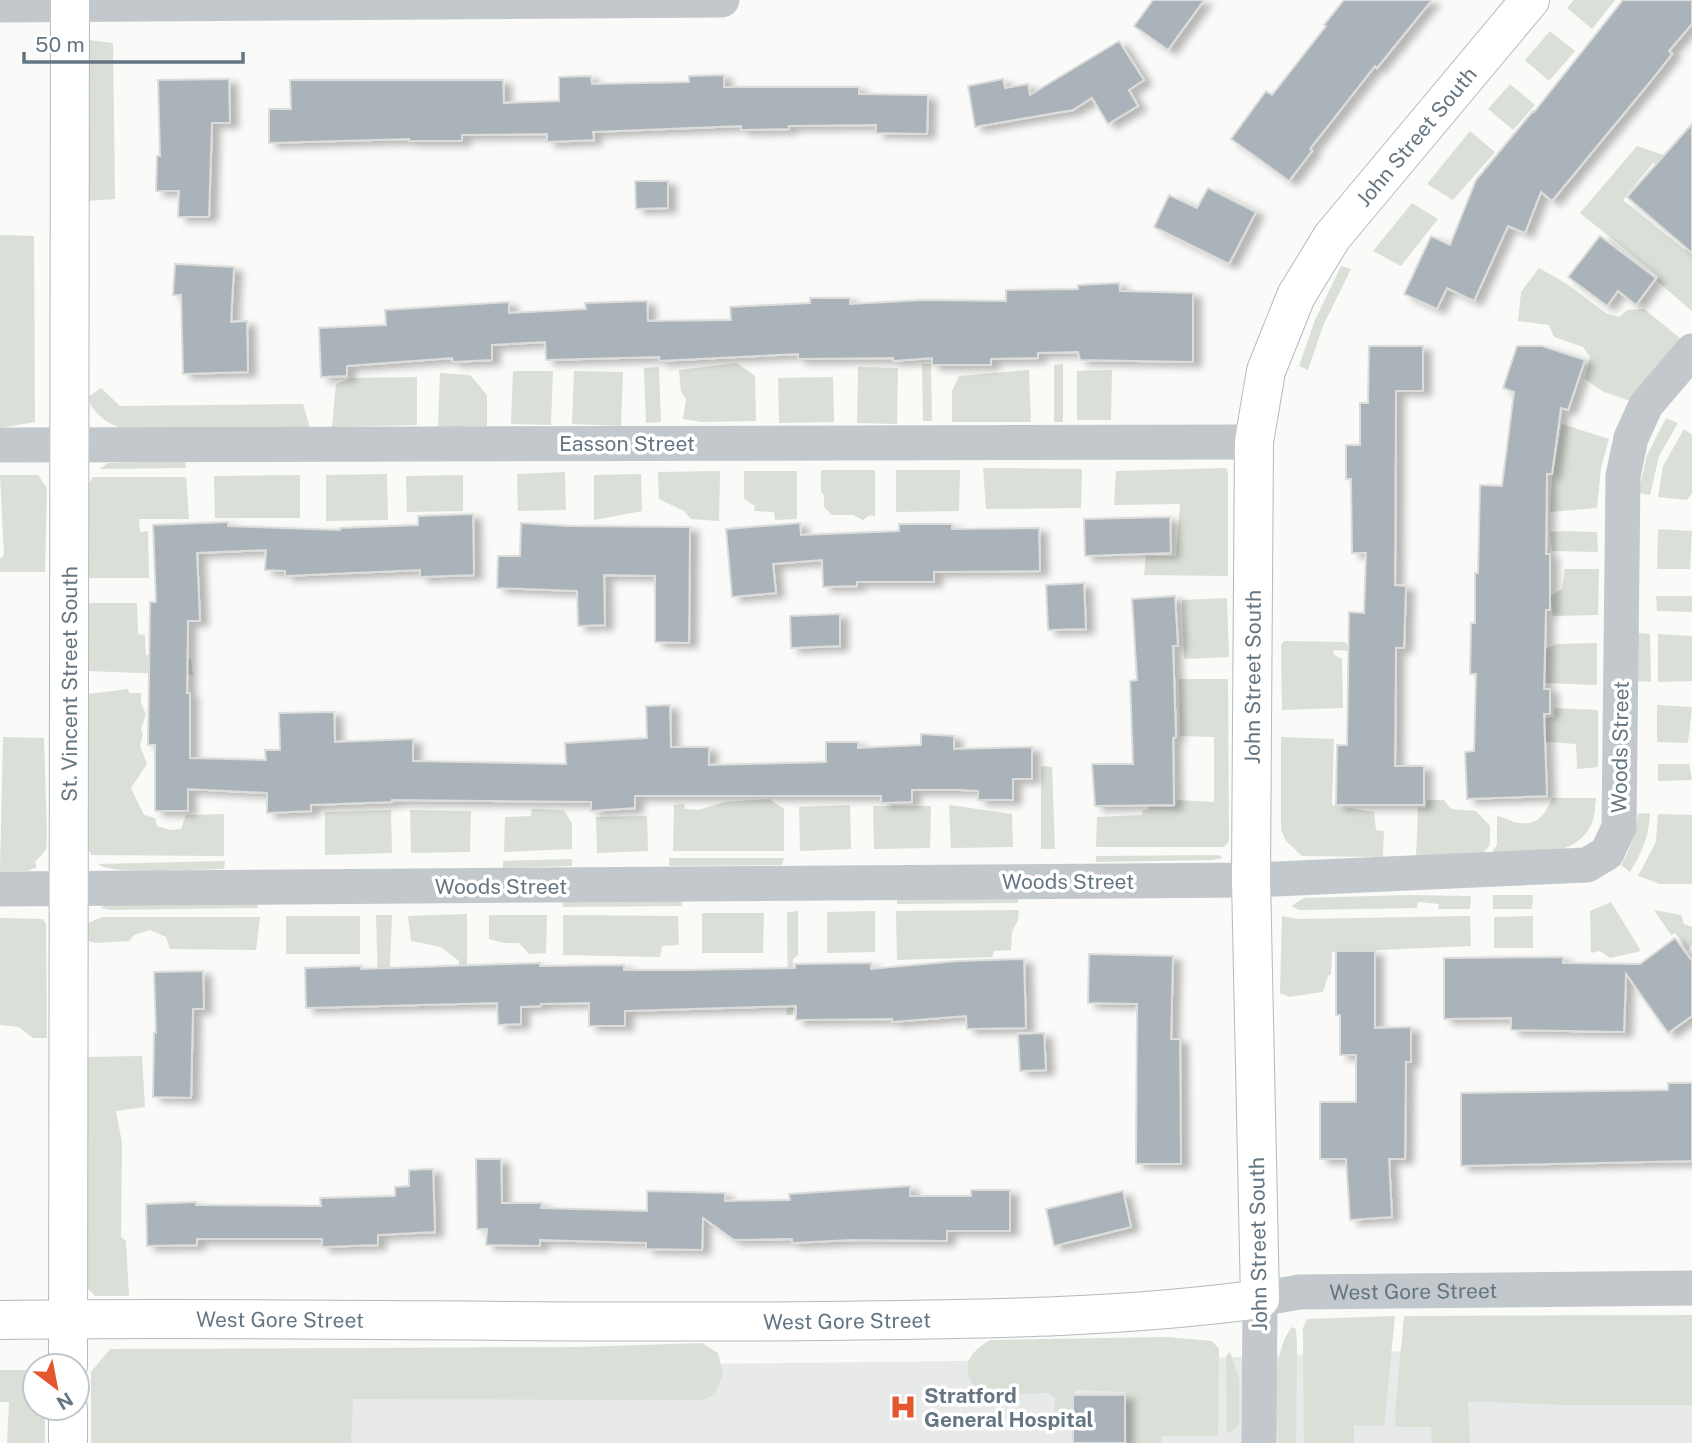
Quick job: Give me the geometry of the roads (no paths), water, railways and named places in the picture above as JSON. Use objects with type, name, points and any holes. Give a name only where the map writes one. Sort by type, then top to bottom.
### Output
[{"type":"street","points":[[0,5],[70,2],[722,0]]},
{"type":"street","name":"John Street South","points":[[1259,1443],[1260,1299],[1251,880],[1254,442],[1266,371],[1296,296],[1332,237],[1530,0]]},
{"type":"street","name":"St. Vincent Street South","points":[[68,1352],[70,2]]},
{"type":"street","name":"Woods Street","points":[[0,889],[1251,880],[1587,865],[1607,853],[1619,827],[1623,476],[1631,438],[1646,405],[1692,351]]},
{"type":"street","name":"Easson Street","points":[[0,445],[1254,442]]},
{"type":"street","name":"West Gore Street","points":[[0,1320],[735,1322],[1011,1318],[1132,1313],[1299,1292],[1692,1288]]},
{"type":"street","points":[[68,1422],[68,1443]]},
{"type":"place","name":"Stratford General Hospital","points":[[903,1407]]}]
